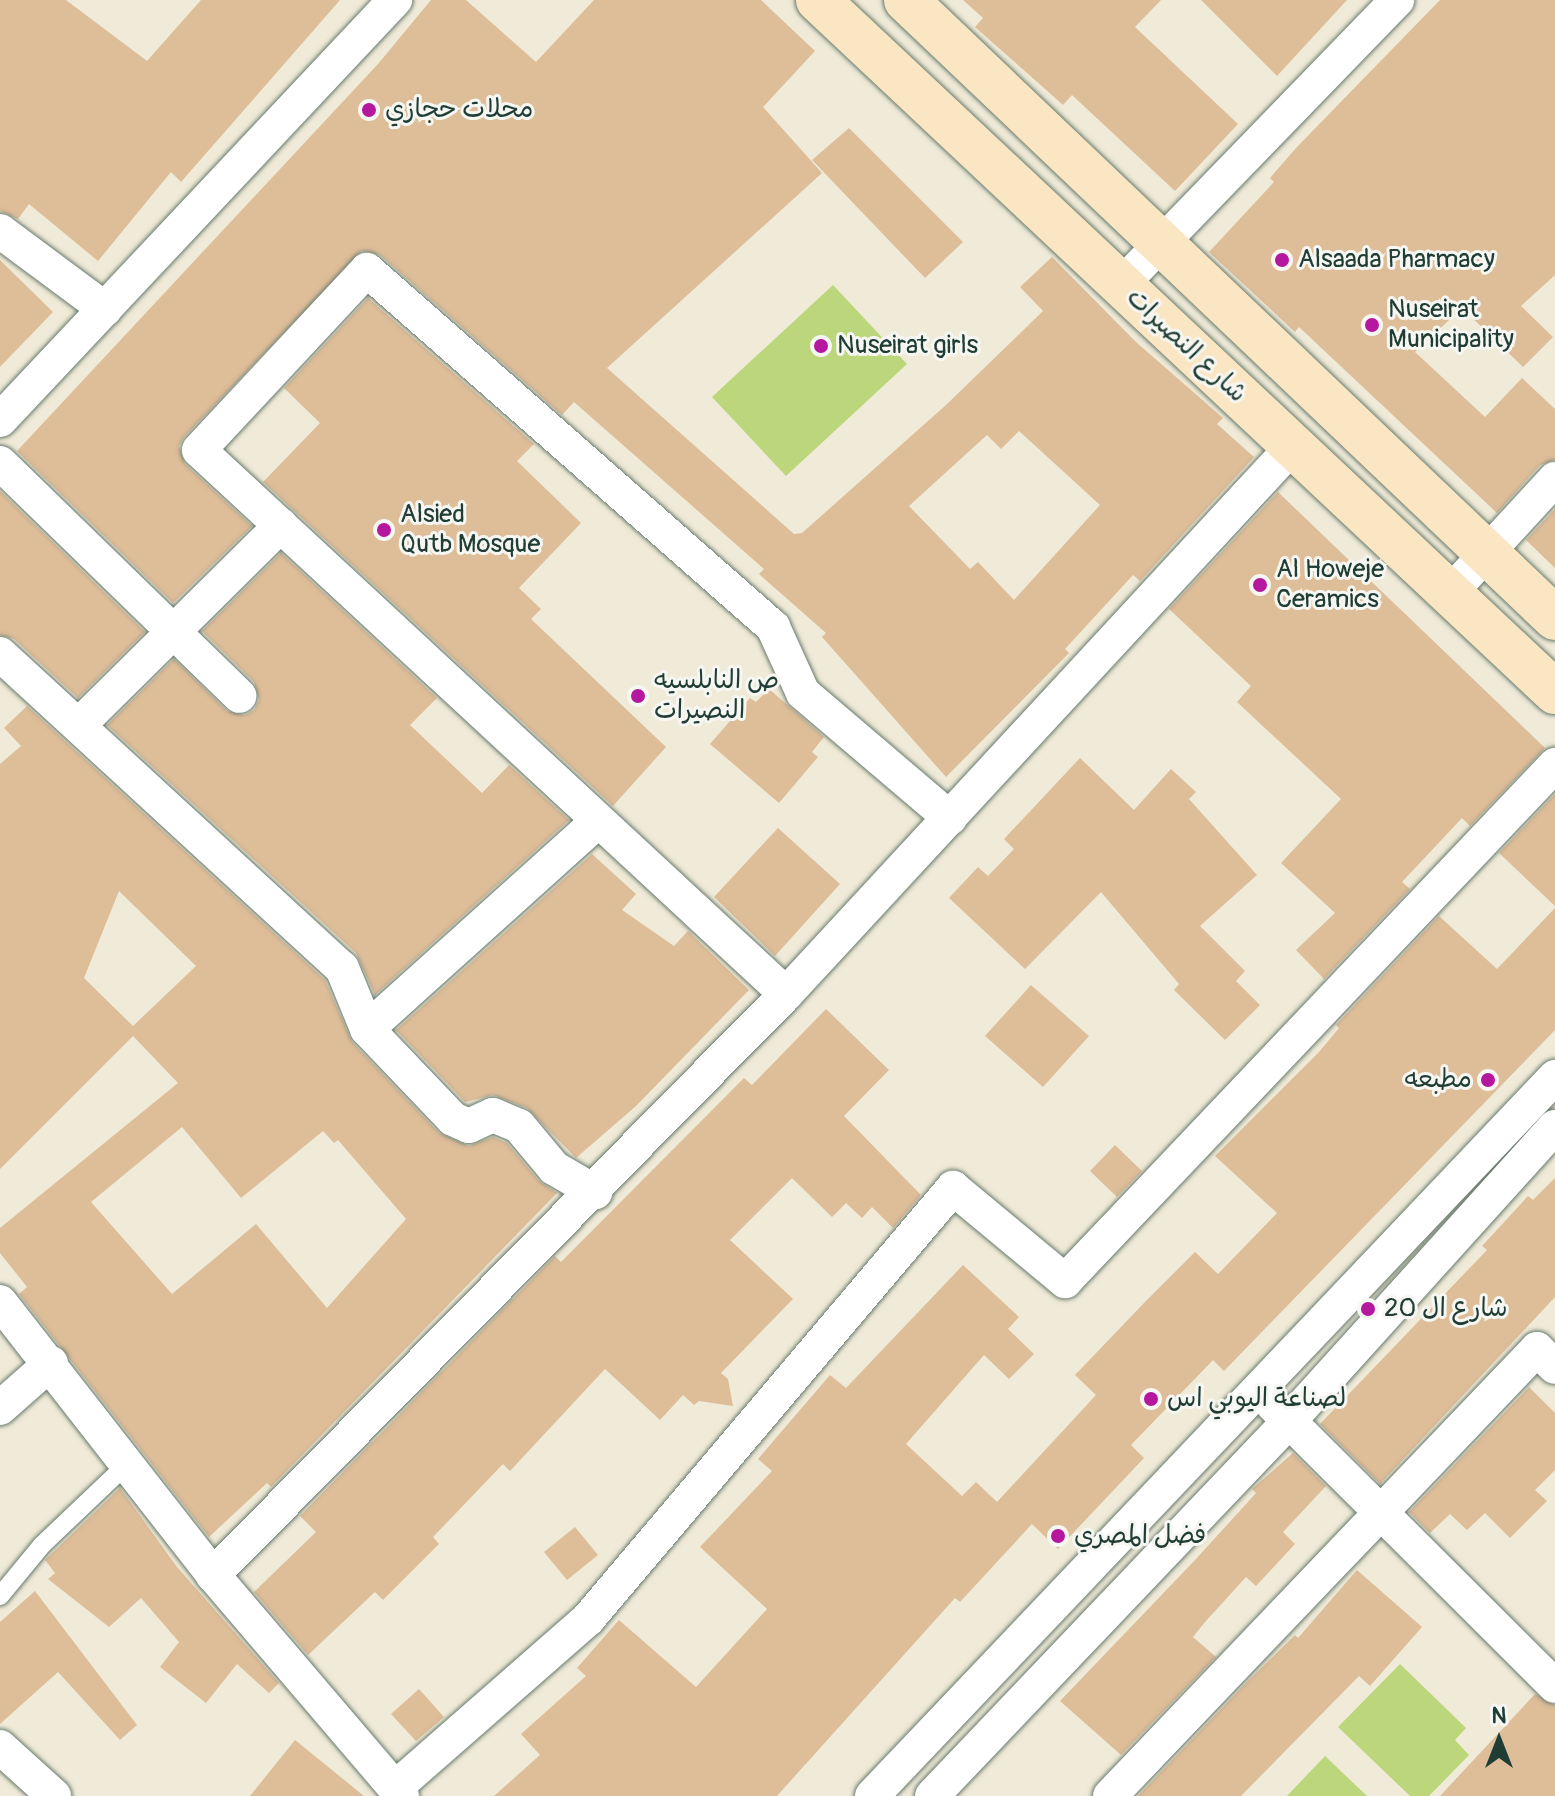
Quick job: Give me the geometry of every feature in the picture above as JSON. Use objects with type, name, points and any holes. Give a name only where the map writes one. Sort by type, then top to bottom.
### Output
[{"type":"main road","name":"شارع النصيرات","points":[[818,0],[1555,692]]},
{"type":"main road","points":[[906,0],[1555,618]]},
{"type":"street","points":[[0,420],[395,0]]},
{"type":"street","points":[[1121,285],[1397,0]]},
{"type":"street","points":[[0,231],[105,309]]},
{"type":"street","points":[[786,994],[596,823],[199,450],[367,270],[773,627],[803,693],[950,818]]},
{"type":"street","points":[[213,1575],[595,1192],[786,994],[1293,446]]},
{"type":"street","points":[[0,463],[240,696]]},
{"type":"street","points":[[1450,593],[1490,556],[1555,479]]},
{"type":"street","points":[[79,725],[281,525]]},
{"type":"street","points":[[3,662],[79,725],[342,968],[367,1029],[453,1119],[469,1126],[493,1115],[519,1126],[554,1168],[595,1192]]},
{"type":"street","points":[[0,1302],[51,1363],[213,1575],[398,1792],[588,1619],[953,1188],[1065,1281],[1555,765]]},
{"type":"street","points":[[367,1029],[596,823]]},
{"type":"street","points":[[872,1796],[1555,1077]]},
{"type":"street","points":[[932,1796],[1290,1420],[1555,1127]]},
{"type":"street","points":[[1110,1796],[1537,1349],[1555,1367]]},
{"type":"street","points":[[0,1408],[51,1363]]},
{"type":"street","points":[[1258,1392],[1290,1420],[1555,1686]]},
{"type":"street","points":[[0,1747],[54,1796]]},
{"type":"lane","points":[[0,1596],[42,1545],[128,1463]]},
{"type":"green space","points":[[833,285],[907,364],[786,476],[712,397]]},
{"type":"green space","points":[[1400,1664],[1466,1728],[1455,1740],[1469,1755],[1429,1796],[1410,1796],[1338,1727]]},
{"type":"green space","points":[[1325,1756],[1367,1796],[1287,1796]]},
{"type":"building","points":[[0,0],[66,0],[147,61],[201,0],[340,0],[181,182],[171,172],[98,261],[29,204],[18,219],[0,211]]},
{"type":"building","points":[[431,0],[466,0],[536,62],[594,0],[761,0],[815,51],[763,107],[822,173],[607,368],[794,534],[802,533],[946,405],[1043,311],[1020,287],[1052,257],[1136,342],[1223,418],[1217,424],[1254,457],[1140,581],[1133,575],[1065,649],[1069,653],[946,777],[822,637],[826,633],[759,574],[764,569],[574,402],[562,415],[380,255],[362,251],[184,437],[179,446],[185,464],[252,526],[173,603],[17,451],[378,64]],"holes":[[[1019,431],[1100,505],[1014,600],[978,562],[970,569],[909,506],[987,435],[1001,449]]]},
{"type":"building","points":[[963,0],[1161,0],[1135,27],[1238,124],[1175,191],[1072,95],[1063,105],[975,27],[983,18]]},
{"type":"building","points":[[1201,0],[1347,0],[1277,76]]},
{"type":"building","points":[[1440,0],[1555,0],[1555,275],[1521,306],[1553,337],[1523,367],[1462,308],[1415,352],[1485,417],[1522,378],[1555,409],[1555,460],[1540,465],[1497,513],[1299,327],[1295,332],[1209,252],[1274,182],[1270,178],[1296,148]]},
{"type":"building","points":[[849,128],[963,242],[925,278],[812,160]]},
{"type":"building","points":[[0,260],[53,312],[0,367]]},
{"type":"building","points":[[368,298],[534,444],[517,461],[581,523],[519,588],[541,609],[531,619],[666,747],[613,806],[263,482],[320,423],[284,388]]},
{"type":"building","points":[[0,491],[145,632],[78,698],[14,639],[0,635]]},
{"type":"building","points":[[1278,492],[1545,748],[1470,826],[1462,818],[1402,882],[1410,889],[1324,979],[1296,950],[1335,913],[1281,863],[1341,799],[1237,702],[1251,686],[1169,609]]},
{"type":"building","points":[[1555,509],[1555,568],[1526,540]]},
{"type":"building","points":[[281,553],[437,698],[410,725],[482,793],[509,765],[569,820],[375,995],[356,953],[107,725],[174,659],[227,711],[245,715],[254,710],[259,700],[254,682],[202,631]]},
{"type":"building","points":[[769,689],[824,737],[812,752],[818,757],[779,803],[710,744],[750,698],[756,702]]},
{"type":"building","points":[[27,706],[325,980],[352,1042],[439,1133],[469,1146],[493,1137],[507,1143],[539,1181],[557,1193],[271,1487],[267,1483],[209,1537],[19,1294],[27,1287],[0,1253],[0,1228],[178,1083],[133,1036],[0,1169],[0,764],[21,746],[4,728]],"holes":[[[119,891],[196,966],[133,1026],[84,978]],[[182,1127],[241,1198],[323,1131],[334,1143],[338,1140],[406,1219],[327,1308],[256,1224],[172,1294],[91,1202]]]},
{"type":"building","points":[[1080,758],[1134,810],[1171,769],[1196,792],[1189,799],[1257,875],[1200,926],[1245,971],[1236,981],[1260,1005],[1225,1040],[1174,990],[1179,984],[1101,892],[1025,969],[949,898],[978,867],[988,876],[1014,849],[1004,839]]},
{"type":"building","points":[[1555,794],[1555,906],[1499,853]]},
{"type":"building","points":[[778,828],[840,884],[775,956],[714,897]]},
{"type":"building","points":[[592,854],[636,894],[622,910],[674,946],[688,931],[749,990],[636,1106],[576,1158],[527,1108],[493,1095],[465,1102],[396,1030]]},
{"type":"building","points":[[1555,908],[1555,1030],[1224,1371],[1213,1360],[1131,1445],[1144,1458],[1058,1549],[1032,1524],[960,1602],[955,1598],[777,1796],[494,1796],[540,1755],[521,1734],[586,1676],[577,1668],[619,1620],[696,1687],[767,1609],[700,1547],[772,1471],[758,1459],[830,1375],[846,1388],[963,1265],[1019,1317],[1008,1329],[1034,1354],[1009,1379],[984,1355],[906,1444],[962,1496],[976,1482],[997,1502],[1096,1395],[1075,1375],[1144,1303],[1195,1252],[1218,1274],[1277,1213],[1215,1156],[1319,1052],[1339,1028],[1336,1025],[1439,916],[1497,969]]},
{"type":"building","points":[[1031,985],[1089,1036],[1043,1087],[985,1036]]},
{"type":"building","points":[[826,1009],[889,1070],[844,1116],[921,1195],[893,1228],[872,1207],[862,1218],[846,1203],[832,1217],[792,1178],[730,1240],[793,1299],[721,1373],[728,1379],[733,1406],[699,1401],[694,1405],[683,1395],[660,1420],[605,1369],[510,1471],[503,1464],[433,1537],[439,1544],[383,1600],[375,1592],[308,1655],[254,1592],[316,1532],[300,1516],[555,1256],[561,1262],[744,1078],[752,1085]]},
{"type":"building","points":[[1115,1145],[1142,1171],[1117,1197],[1090,1171]]},
{"type":"building","points":[[1555,1178],[1555,1297],[1380,1484],[1320,1424],[1487,1250],[1482,1246],[1528,1196],[1533,1200]]},
{"type":"building","points":[[1529,1387],[1555,1413],[1555,1470],[1535,1490],[1547,1501],[1510,1538],[1485,1513],[1467,1530],[1450,1514],[1430,1533],[1409,1512]]},
{"type":"building","points":[[1293,1453],[1326,1486],[1283,1532],[1295,1544],[1256,1586],[1246,1577],[1205,1622],[1193,1637],[1216,1657],[1121,1755],[1060,1701],[1256,1493],[1252,1489]]},
{"type":"building","points":[[120,1488],[177,1567],[279,1683],[269,1693],[237,1664],[206,1703],[160,1667],[179,1642],[141,1598],[109,1627],[48,1579],[55,1573],[45,1560]]},
{"type":"building","points":[[575,1527],[598,1555],[567,1580],[544,1552]]},
{"type":"building","points":[[1357,1570],[1422,1627],[1370,1686],[1359,1676],[1241,1796],[1138,1796],[1246,1683],[1295,1635],[1298,1638]]},
{"type":"building","points":[[35,1591],[137,1725],[120,1740],[58,1672],[0,1724],[0,1622]]},
{"type":"building","points":[[419,1689],[444,1717],[416,1741],[391,1714]]},
{"type":"building","points":[[1535,1694],[1555,1705],[1555,1796],[1440,1796]]},
{"type":"building","points":[[295,1740],[364,1796],[250,1796]]},
{"type":"place","name":"محلات حجازي","points":[[369,110]]},
{"type":"place","name":"Alsaada Pharmacy","points":[[1282,260]]},
{"type":"place","name":"Nuseirat Municipality","points":[[1372,325]]},
{"type":"place","name":"Nuseirat girls","points":[[821,346]]},
{"type":"place","name":"Alsied Qutb Mosque","points":[[384,530]]},
{"type":"place","name":"Al Howeje Ceramics","points":[[1260,585]]},
{"type":"place","name":"ص النابلسيه النصيرات","points":[[638,696]]},
{"type":"place","name":"مطبعه","points":[[1488,1080]]},
{"type":"place","name":"شارع ال 20","points":[[1368,1309]]},
{"type":"place","name":"لصناعة اليوبي اس","points":[[1151,1399]]},
{"type":"place","name":"فضل المصري","points":[[1058,1536]]}]
